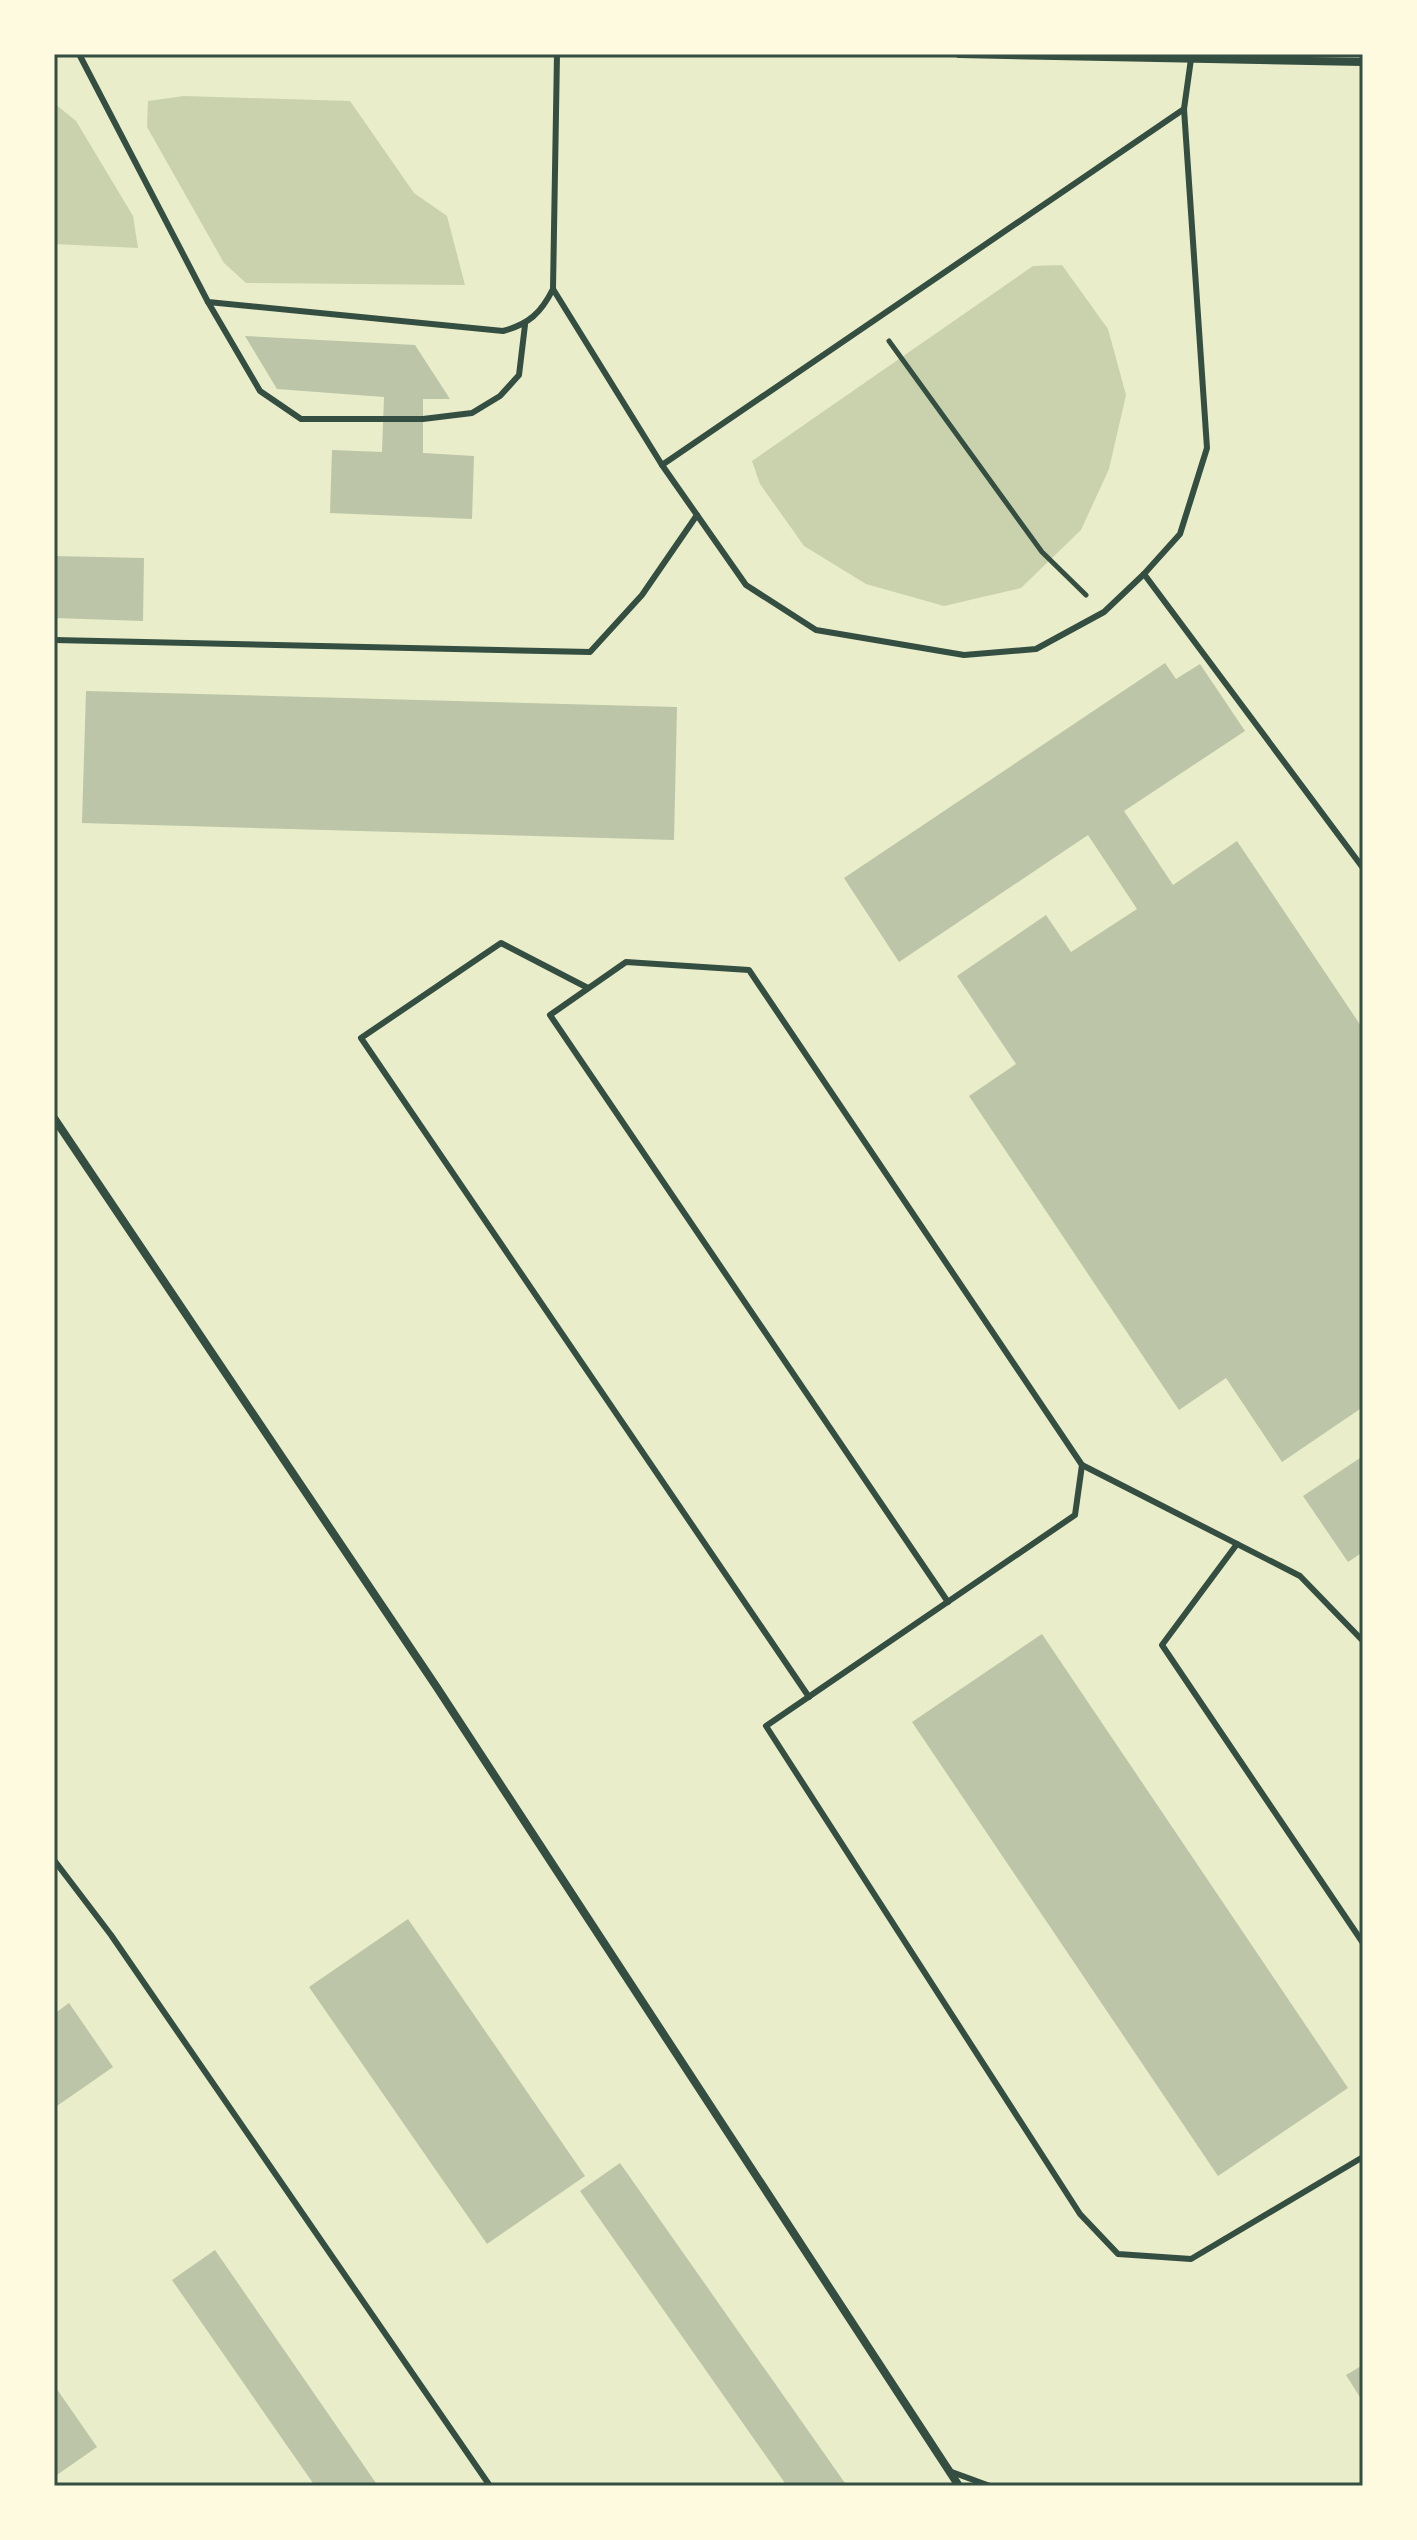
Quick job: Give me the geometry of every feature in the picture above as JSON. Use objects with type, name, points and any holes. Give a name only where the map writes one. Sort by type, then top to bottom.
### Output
[{"type":"street","points":[[959,54],[1363,62]]},
{"type":"street","points":[[54,1118],[436,1686],[959,2486]]},
{"type":"lane","points":[[79,54],[208,302],[260,391],[301,419],[423,419],[472,413],[500,396],[519,375],[525,325]]},
{"type":"lane","points":[[208,302],[503,331],[525,325],[544,307],[553,289],[557,54]]},
{"type":"lane","points":[[553,289],[662,465],[746,585],[816,630],[964,655],[1036,649],[1104,612],[1180,534],[1207,448],[1184,109],[1191,59]]},
{"type":"lane","points":[[662,465],[1184,109]]},
{"type":"lane","points":[[54,640],[590,652],[642,595],[697,515]]},
{"type":"lane","points":[[1144,574],[1363,868]]},
{"type":"lane","points":[[588,988],[501,943],[361,1038],[809,1697]]},
{"type":"lane","points":[[948,1602],[550,1015],[626,962],[749,970],[1082,1465],[1300,1576],[1363,1641]]},
{"type":"lane","points":[[1082,1465],[1075,1515],[766,1726],[1080,2214],[1118,2254],[1191,2259],[1363,2157]]},
{"type":"lane","points":[[1237,1544],[1162,1645],[1363,1943]]},
{"type":"lane","points":[[54,1860],[120,1948],[490,2486]]},
{"type":"lane","points":[[949,2471],[990,2486]]},
{"type":"path","points":[[894,348],[1042,552],[1104,612]]},
{"type":"green space","points":[[184,96],[350,101],[414,193],[447,216],[465,285],[246,283],[224,263],[147,127],[148,101]]},
{"type":"green space","points":[[54,103],[76,121],[133,216],[138,248],[54,244]]},
{"type":"green space","points":[[1062,265],[1108,329],[1126,395],[1109,469],[1081,530],[1021,588],[944,606],[866,584],[804,546],[760,484],[752,461],[1033,266]]},
{"type":"building","points":[[245,336],[415,345],[450,399],[423,399],[423,453],[474,456],[472,519],[330,513],[332,450],[382,452],[384,397],[277,389]]},
{"type":"building","points":[[54,556],[144,558],[143,621],[54,618]]},
{"type":"building","points":[[1165,663],[1176,679],[1200,664],[1245,731],[1124,811],[1173,885],[1237,841],[1363,1029],[1363,1407],[1282,1462],[1226,1378],[1179,1410],[969,1096],[1016,1064],[957,976],[1046,915],[1071,952],[1137,909],[1088,835],[899,962],[844,878]]},
{"type":"building","points":[[86,691],[677,707],[674,840],[82,823]]},
{"type":"building","points":[[1363,1456],[1363,1552],[1348,1562],[1303,1496]]},
{"type":"building","points":[[1042,1634],[1348,2088],[1218,2176],[912,1722]]},
{"type":"building","points":[[408,1919],[585,2176],[487,2244],[309,1987]]},
{"type":"building","points":[[69,2003],[113,2067],[54,2108],[54,2014]]},
{"type":"building","points":[[620,2163],[847,2486],[787,2486],[580,2191]]},
{"type":"building","points":[[215,2250],[378,2486],[315,2486],[172,2280]]},
{"type":"building","points":[[1363,2365],[1363,2402],[1346,2375]]},
{"type":"building","points":[[54,2385],[97,2447],[54,2477]]}]
